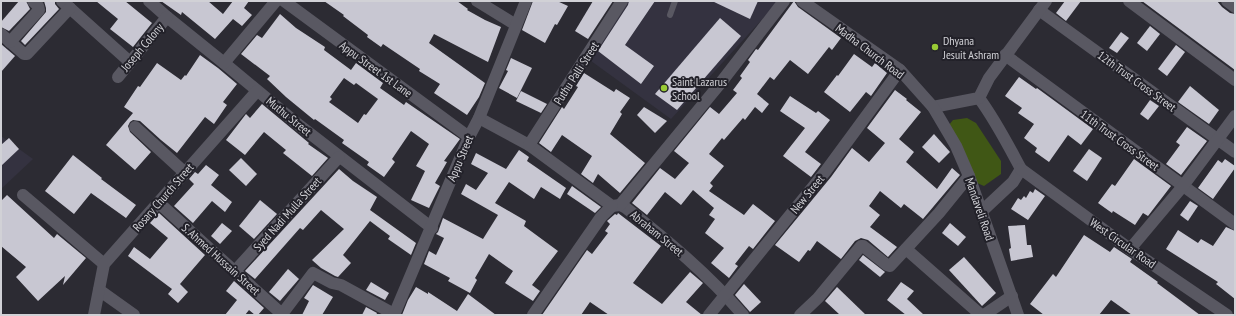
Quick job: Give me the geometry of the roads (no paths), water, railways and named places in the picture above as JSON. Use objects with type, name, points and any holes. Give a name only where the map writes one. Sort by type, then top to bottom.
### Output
[{"type":"street","points":[[10,42],[39,10],[38,6],[33,1]]},
{"type":"street","name":"Muthu Street","points":[[149,1],[167,18],[339,157],[432,228]]},
{"type":"street","points":[[224,63],[276,1]]},
{"type":"street","name":"Appu Street 1st Lane","points":[[284,1],[469,137]]},
{"type":"street","points":[[477,1],[516,25]]},
{"type":"street","name":"Appu Street","points":[[394,315],[432,228],[469,137],[479,118],[526,1]]},
{"type":"street","name":"Puthu Palli Street","points":[[529,145],[622,1]]},
{"type":"street","points":[[533,315],[601,218],[616,206],[719,85],[784,1]]},
{"type":"street","name":"Madha Church Road","points":[[802,1],[900,70],[933,107]]},
{"type":"street","points":[[1129,1],[1235,80]]},
{"type":"street","points":[[1227,1],[1235,7]]},
{"type":"street","points":[[1,34],[24,54],[27,54],[66,5],[130,62]]},
{"type":"street","points":[[979,98],[989,78],[1043,5]]},
{"type":"street","name":"12th Trust Cross Street","points":[[1043,5],[1235,152]]},
{"type":"street","name":"Joseph Colony","points":[[118,77],[167,18]]},
{"type":"street","name":"11th Trust Cross Street","points":[[1005,55],[1235,224]]},
{"type":"street","name":"New Street","points":[[709,315],[825,172],[900,70]]},
{"type":"street","name":"Rosary Church Street","points":[[104,264],[257,90]]},
{"type":"street","points":[[933,107],[979,98]]},
{"type":"street","points":[[979,98],[1006,139],[1021,169],[1013,182],[981,212]]},
{"type":"street","name":"Mandaveli Road","points":[[933,107],[956,146],[969,176],[1018,315]]},
{"type":"street","points":[[1130,249],[1183,186],[1235,116]]},
{"type":"street","name":"Abraham Street","points":[[479,118],[529,145],[616,206],[626,208],[697,266],[726,295],[743,315]]},
{"type":"street","points":[[135,127],[184,172]]},
{"type":"street","name":"Syed Nadi Mulla Street","points":[[235,271],[339,157]]},
{"type":"street","name":"West Circular Road","points":[[1021,169],[1130,249],[1227,315]]},
{"type":"street","points":[[800,315],[818,298],[861,246],[889,266],[940,213],[969,176]]},
{"type":"street","points":[[23,195],[104,264],[94,315]]},
{"type":"street","name":"S. Ahmed Hussain Street","points":[[159,203],[282,314]]},
{"type":"street","points":[[906,249],[983,315],[1012,296]]},
{"type":"street","points":[[282,314],[313,273],[332,283],[342,285],[394,315]]},
{"type":"street","points":[[99,290],[134,315]]},
{"type":"lane","points":[[670,15],[676,1]]},
{"type":"place","name":"Dhyana Jesuit Ashram","points":[[935,47]]},
{"type":"place","name":"Saint Lazarus School","points":[[664,88]]}]
